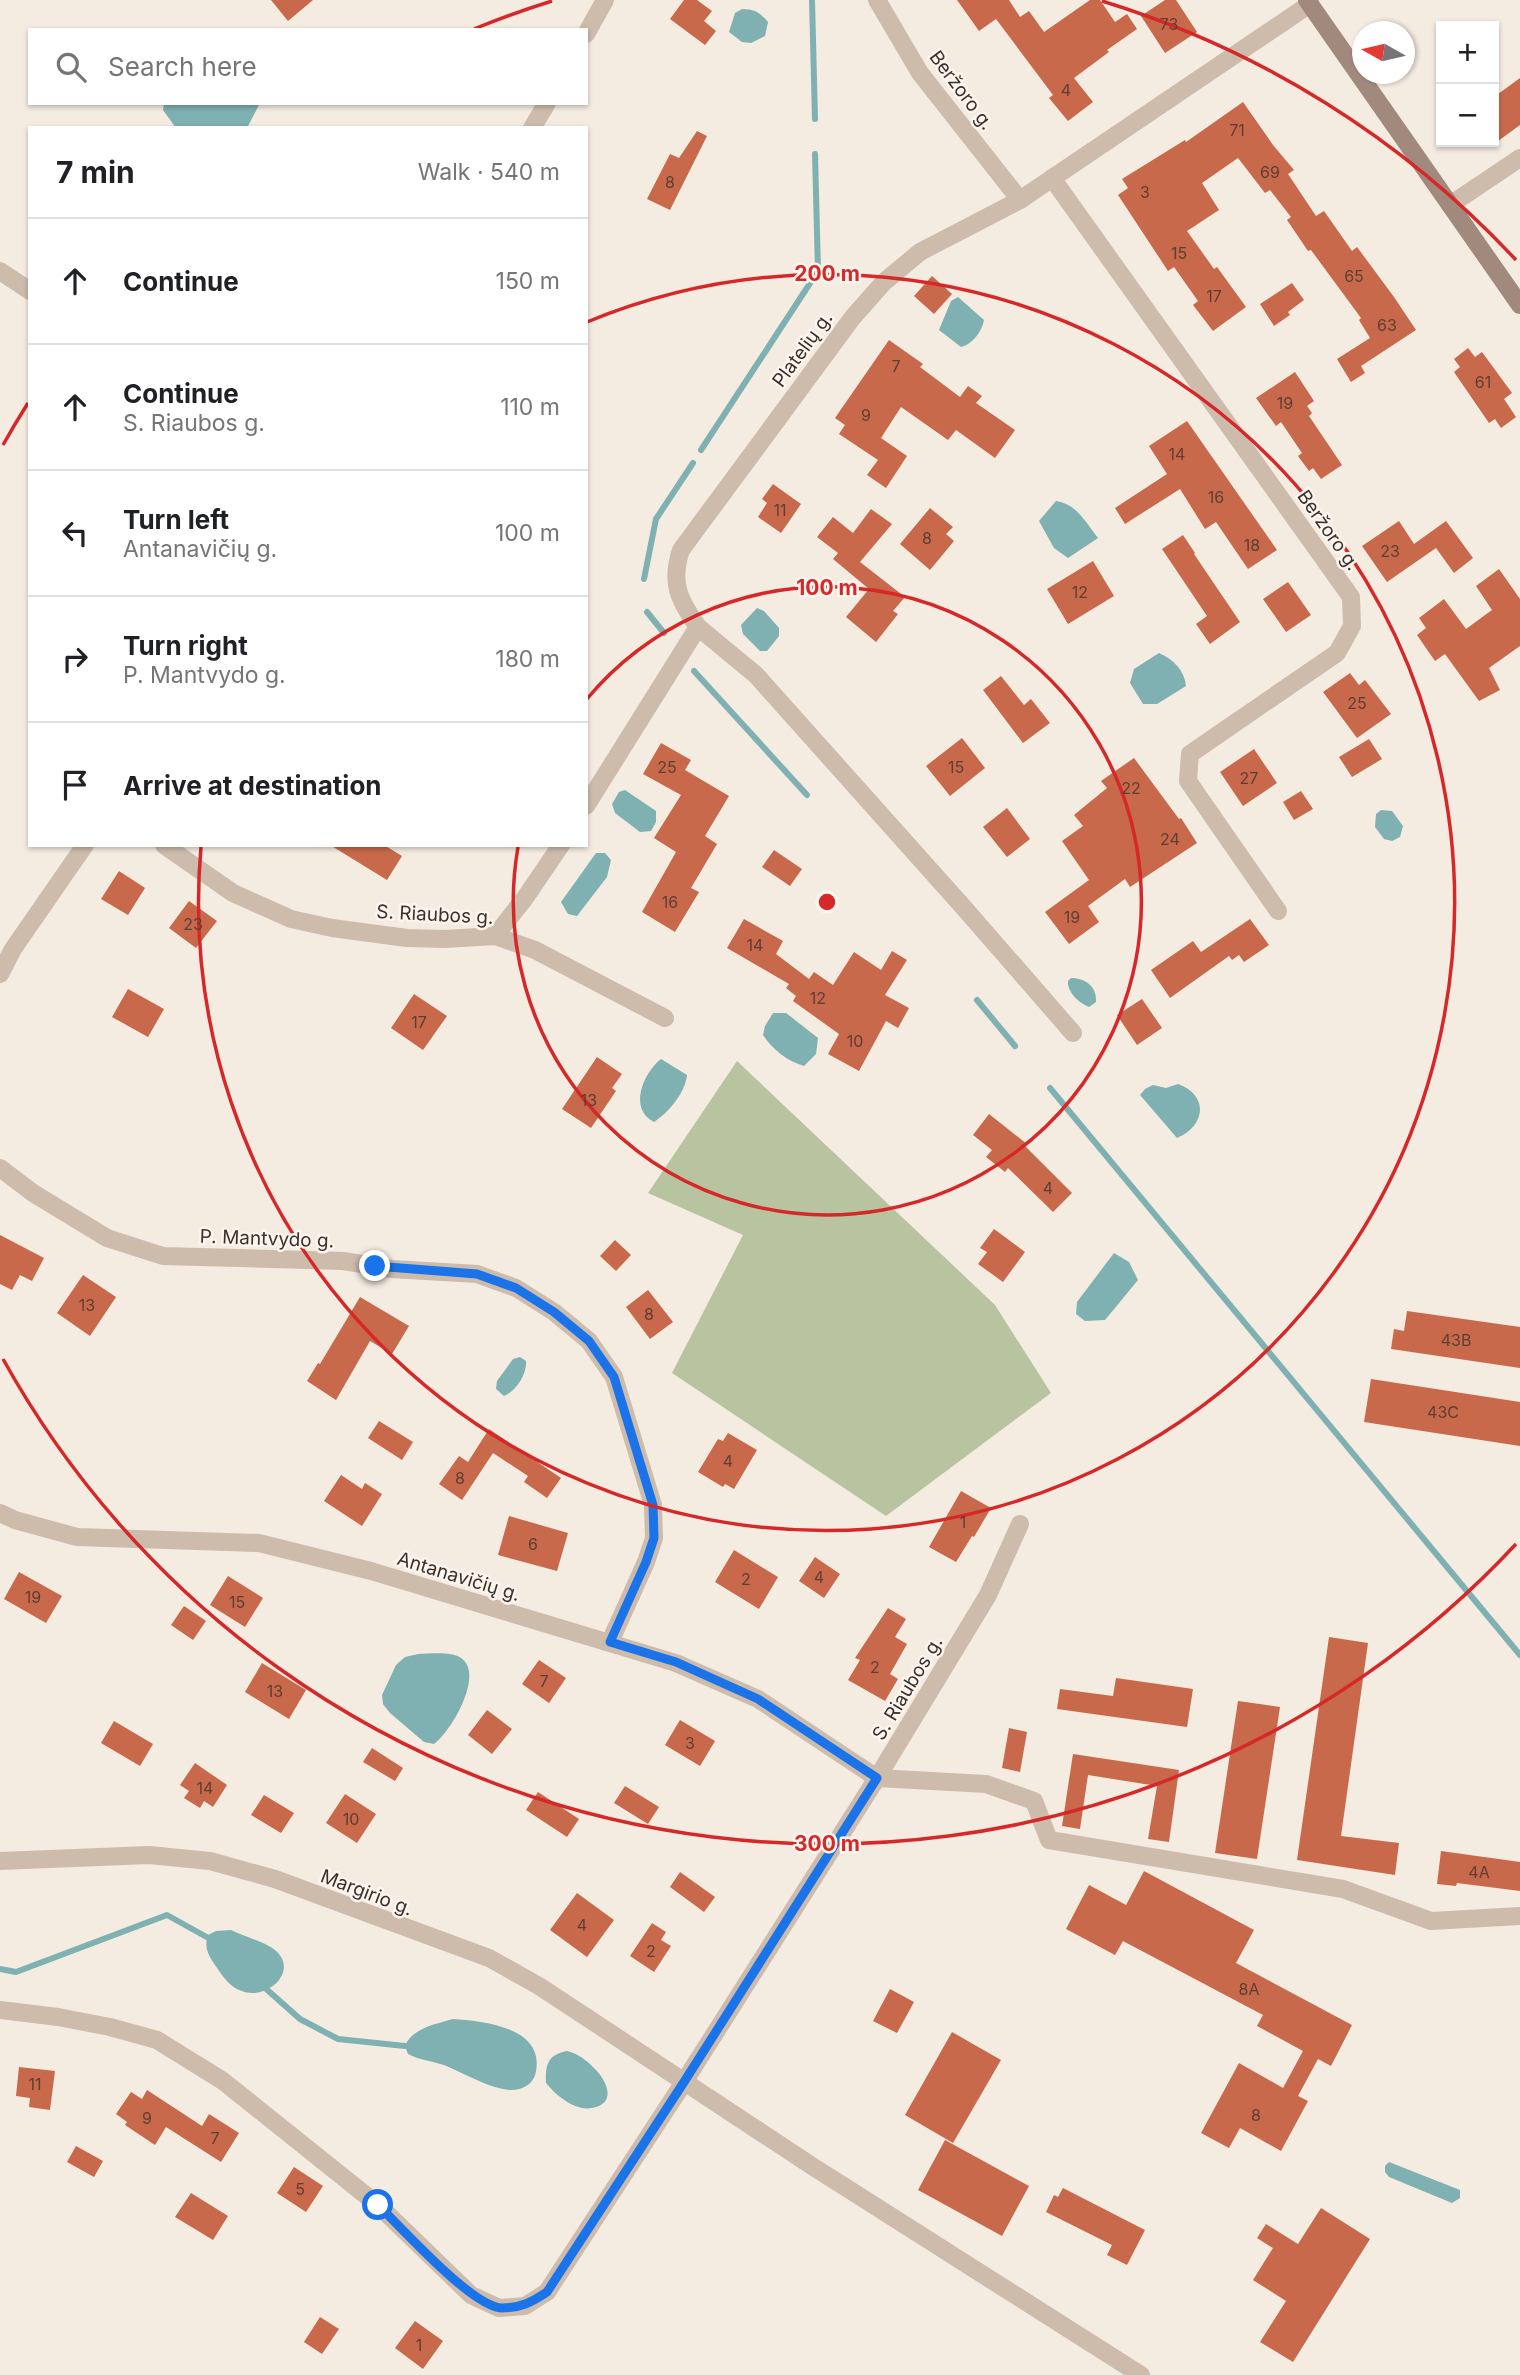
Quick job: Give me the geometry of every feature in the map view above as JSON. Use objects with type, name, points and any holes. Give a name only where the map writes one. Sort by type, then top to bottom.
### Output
[{"type":"main road","points":[[1308,2],[1399,128],[1520,305]]},
{"type":"street","points":[[588,30],[605,0]]},
{"type":"street","name":"Beržoro g.","points":[[877,0],[920,73],[1020,200]]},
{"type":"street","name":"Platelių g.","points":[[1073,1033],[756,676],[698,627],[683,605],[675,581],[676,565],[681,550],[853,317],[884,282],[920,252],[1020,200],[1308,2]]},
{"type":"street","points":[[533,126],[546,105]]},
{"type":"street","points":[[1450,205],[1520,158]]},
{"type":"street","name":"Beržoro g.","points":[[1052,178],[1350,597],[1352,626],[1337,653],[1190,754],[1188,781],[1278,911]]},
{"type":"street","points":[[0,271],[28,290]]},
{"type":"street","points":[[588,803],[698,627]]},
{"type":"street","points":[[0,974],[13,949],[84,847]]},
{"type":"street","name":"S. Riaubos g.","points":[[167,847],[233,893],[291,919],[332,928],[407,938],[495,936],[535,950],[665,1018]]},
{"type":"street","points":[[495,936],[560,847]]},
{"type":"street","name":"P. Mantvydo g.","points":[[0,1168],[33,1193],[107,1238],[163,1256],[343,1261],[392,1269],[477,1274],[516,1288],[554,1312],[589,1341],[614,1377],[653,1505],[654,1538],[610,1642]]},
{"type":"street","name":"Antanavičių g.","points":[[0,1513],[15,1520],[77,1537],[259,1543],[371,1571],[610,1642],[676,1662],[758,1699],[877,1778]]},
{"type":"street","name":"S. Riaubos g.","points":[[0,2010],[58,2017],[157,2040],[223,2081],[378,2205],[471,2295],[499,2308],[525,2306],[547,2292],[877,1778],[988,1595],[1020,1524]]},
{"type":"street","points":[[877,1778],[986,1784],[1034,1801],[1049,1840],[1343,1889],[1431,1921],[1520,1916]]},
{"type":"street","name":"Margirio g.","points":[[0,1861],[149,1855],[210,1861],[275,1879],[489,1958],[539,1986],[812,2166],[1141,2375]]},
{"type":"green space","points":[[737,1061],[995,1305],[1051,1393],[886,1516],[672,1373],[743,1235],[648,1193]]},
{"type":"water","points":[[742,9],[757,12],[768,22],[765,36],[751,43],[742,42],[729,32],[735,13]]},
{"type":"water","points":[[164,105],[259,105],[248,126],[175,126],[163,110]]},
{"type":"water","points":[[958,297],[984,320],[976,336],[961,347],[939,330],[951,301]]},
{"type":"water","points":[[1056,501],[1075,510],[1098,538],[1068,558],[1054,548],[1039,521]]},
{"type":"water","points":[[757,608],[764,611],[779,628],[779,636],[767,651],[760,651],[743,634],[741,625]]},
{"type":"water","points":[[1159,653],[1177,666],[1186,686],[1157,704],[1143,704],[1130,683],[1134,669]]},
{"type":"water","points":[[625,790],[656,811],[656,822],[651,831],[640,832],[615,813],[612,804],[619,792]]},
{"type":"water","points":[[1381,810],[1392,811],[1403,826],[1400,837],[1392,841],[1384,839],[1375,827],[1376,814]]},
{"type":"water","points":[[596,853],[605,853],[611,860],[607,877],[577,916],[568,914],[561,902]]},
{"type":"water","points":[[1071,978],[1090,984],[1095,992],[1096,1002],[1089,1007],[1078,1000],[1068,985]]},
{"type":"water","points":[[773,1013],[786,1013],[818,1038],[816,1054],[804,1066],[781,1054],[763,1035]]},
{"type":"water","points":[[661,1059],[687,1075],[683,1089],[675,1101],[654,1122],[642,1109],[641,1091],[654,1065]]},
{"type":"water","points":[[1178,1084],[1195,1095],[1200,1111],[1194,1126],[1177,1138],[1140,1095],[1153,1085],[1166,1088]]},
{"type":"water","points":[[1114,1253],[1129,1262],[1138,1280],[1105,1320],[1085,1321],[1076,1314],[1077,1302]]},
{"type":"water","points":[[520,1357],[526,1361],[523,1376],[513,1390],[504,1396],[496,1389],[497,1381],[513,1359]]},
{"type":"water","points":[[418,1654],[451,1654],[461,1658],[467,1666],[469,1676],[463,1702],[456,1716],[434,1744],[424,1742],[383,1704],[382,1695],[396,1665],[405,1657]]},
{"type":"water","points":[[231,1930],[271,1947],[282,1958],[282,1975],[270,1988],[252,1993],[237,1989],[226,1980],[213,1961],[207,1947],[208,1935],[216,1931]]},
{"type":"water","points":[[453,2019],[495,2025],[521,2036],[531,2045],[536,2056],[533,2080],[519,2089],[502,2089],[444,2065],[408,2054],[405,2046],[413,2035]]},
{"type":"water","points":[[567,2051],[585,2060],[602,2077],[608,2093],[599,2106],[577,2107],[558,2095],[546,2083],[549,2061]]},
{"type":"water","points":[[1389,2162],[1460,2190],[1460,2198],[1452,2203],[1389,2177],[1385,2166]]},
{"type":"building","points":[[271,0],[313,0],[288,21]]},
{"type":"building","points":[[684,0],[697,0],[712,11],[704,21],[716,31],[705,45],[670,19]]},
{"type":"building","points":[[957,0],[1009,0],[1020,17],[1029,11],[1044,32],[1090,0],[1100,0],[1115,22],[1127,14],[1137,29],[1074,78],[1093,102],[1068,121],[1049,98],[1053,95],[996,19],[979,31]]},
{"type":"building","points":[[1165,0],[1176,0],[1197,32],[1165,53],[1141,16]]},
{"type":"building","points":[[1520,78],[1520,125],[1499,140],[1499,93]]},
{"type":"building","points":[[1243,102],[1294,170],[1288,174],[1316,216],[1324,211],[1352,251],[1357,247],[1416,330],[1361,366],[1365,373],[1351,382],[1337,359],[1370,338],[1359,320],[1361,318],[1311,250],[1308,251],[1287,220],[1291,217],[1270,190],[1265,193],[1238,158],[1202,183],[1219,210],[1187,231],[1246,307],[1213,331],[1193,305],[1198,301],[1174,267],[1168,271],[1118,195],[1128,188],[1122,179],[1185,140],[1186,142]]},
{"type":"building","points":[[697,131],[707,136],[670,210],[647,199],[670,154],[679,158]]},
{"type":"building","points":[[932,276],[952,294],[934,314],[914,296]]},
{"type":"building","points":[[1292,283],[1304,300],[1288,312],[1290,315],[1274,326],[1260,304]]},
{"type":"building","points":[[889,340],[923,364],[920,367],[960,397],[968,386],[982,396],[976,403],[1015,430],[995,458],[956,430],[948,440],[901,407],[881,438],[907,456],[886,488],[867,475],[878,460],[839,434],[845,425],[835,418]]},
{"type":"building","points":[[1468,348],[1475,357],[1482,352],[1512,393],[1504,399],[1516,417],[1501,428],[1495,419],[1489,423],[1454,372],[1460,367],[1454,359]]},
{"type":"building","points":[[1295,372],[1314,401],[1307,406],[1312,413],[1309,416],[1342,465],[1321,479],[1313,468],[1309,471],[1298,456],[1302,453],[1281,422],[1276,426],[1256,398]]},
{"type":"building","points":[[1187,421],[1277,550],[1248,569],[1216,522],[1205,529],[1180,489],[1125,524],[1115,508],[1167,474],[1149,446]]},
{"type":"building","points":[[773,484],[801,504],[781,533],[758,517],[767,503],[762,499]]},
{"type":"building","points":[[930,508],[953,527],[946,534],[954,541],[930,570],[900,544]]},
{"type":"building","points":[[871,509],[892,524],[860,562],[905,597],[893,611],[898,614],[876,642],[846,617],[869,589],[833,559],[838,553],[817,537],[833,517],[853,533]]},
{"type":"building","points":[[1399,521],[1414,544],[1446,521],[1473,558],[1454,573],[1436,548],[1387,582],[1362,546]]},
{"type":"building","points":[[1183,535],[1240,622],[1210,644],[1196,624],[1207,616],[1162,549]]},
{"type":"building","points":[[1093,561],[1114,596],[1068,624],[1047,589]]},
{"type":"building","points":[[1499,569],[1520,599],[1520,646],[1489,668],[1500,690],[1479,701],[1445,654],[1435,661],[1417,635],[1426,628],[1419,618],[1444,599],[1466,629],[1492,610],[1476,586]]},
{"type":"building","points":[[1288,582],[1311,615],[1286,632],[1263,599]]},
{"type":"building","points":[[1350,673],[1359,685],[1365,680],[1391,714],[1357,738],[1323,692]]},
{"type":"building","points":[[1001,676],[1024,705],[1031,699],[1050,723],[1023,743],[983,690]]},
{"type":"building","points":[[962,738],[985,768],[950,796],[926,766]]},
{"type":"building","points":[[1369,739],[1382,759],[1352,777],[1339,757]]},
{"type":"building","points":[[661,743],[691,760],[685,770],[729,796],[705,836],[717,844],[691,888],[699,892],[675,932],[642,912],[676,852],[654,838],[681,795],[643,774]]},
{"type":"building","points":[[1254,749],[1277,783],[1243,806],[1220,772]]},
{"type":"building","points":[[1134,758],[1197,843],[1130,887],[1125,879],[1088,906],[1099,922],[1069,944],[1045,912],[1089,880],[1062,841],[1083,826],[1074,815],[1107,788],[1101,781]]},
{"type":"building","points":[[1301,791],[1313,809],[1294,820],[1283,802]]},
{"type":"building","points":[[1007,808],[1030,839],[1007,857],[983,827]]},
{"type":"building","points":[[333,847],[387,847],[402,856],[387,880]]},
{"type":"building","points":[[774,850],[802,869],[790,886],[762,867]]},
{"type":"building","points":[[119,871],[145,888],[128,915],[101,899]]},
{"type":"building","points":[[189,901],[217,921],[196,948],[169,928]]},
{"type":"building","points":[[744,919],[783,941],[776,954],[809,979],[814,972],[833,985],[854,952],[881,970],[892,951],[907,960],[885,995],[909,1008],[898,1028],[886,1021],[859,1071],[828,1054],[839,1034],[793,1001],[796,996],[786,988],[789,984],[727,948]]},
{"type":"building","points":[[1250,919],[1269,945],[1244,962],[1239,955],[1232,960],[1229,956],[1170,998],[1151,970],[1193,941],[1201,952]]},
{"type":"building","points":[[128,989],[164,1009],[148,1037],[112,1017]]},
{"type":"building","points":[[414,994],[447,1016],[423,1050],[391,1028]]},
{"type":"building","points":[[1142,999],[1162,1028],[1137,1045],[1117,1015]]},
{"type":"building","points":[[597,1057],[622,1074],[612,1088],[616,1091],[591,1128],[562,1109]]},
{"type":"building","points":[[989,1114],[1027,1144],[1025,1146],[1072,1193],[1053,1212],[1008,1168],[1005,1172],[986,1157],[992,1150],[973,1135]]},
{"type":"building","points":[[994,1229],[1025,1252],[1003,1282],[978,1264],[987,1252],[980,1248]]},
{"type":"building","points":[[0,1235],[44,1258],[32,1281],[20,1275],[12,1290],[0,1284]]},
{"type":"building","points":[[615,1240],[631,1255],[616,1271],[600,1256]]},
{"type":"building","points":[[83,1275],[116,1297],[90,1336],[57,1313]]},
{"type":"building","points":[[648,1290],[673,1322],[650,1339],[626,1307]]},
{"type":"building","points":[[360,1297],[409,1326],[392,1354],[370,1341],[336,1400],[307,1381]]},
{"type":"building","points":[[1407,1311],[1520,1327],[1520,1368],[1391,1349],[1394,1329],[1404,1331]]},
{"type":"building","points":[[1371,1379],[1520,1402],[1520,1446],[1364,1422]]},
{"type":"building","points":[[379,1421],[413,1442],[402,1460],[368,1438]]},
{"type":"building","points":[[489,1429],[561,1478],[547,1498],[524,1482],[528,1476],[493,1453],[462,1500],[439,1484],[459,1456],[468,1462]]},
{"type":"building","points":[[728,1433],[757,1450],[734,1489],[725,1484],[723,1487],[698,1472],[718,1439],[723,1441]]},
{"type":"building","points":[[341,1475],[362,1489],[365,1483],[382,1494],[362,1526],[324,1501]]},
{"type":"building","points":[[961,1491],[991,1508],[956,1562],[929,1547]]},
{"type":"building","points":[[509,1516],[568,1533],[557,1571],[498,1555]]},
{"type":"building","points":[[734,1550],[778,1577],[759,1609],[715,1582]]},
{"type":"building","points":[[815,1557],[840,1574],[824,1598],[799,1581]]},
{"type":"building","points":[[19,1572],[62,1596],[46,1623],[4,1599]]},
{"type":"building","points":[[228,1576],[263,1598],[245,1627],[210,1605]]},
{"type":"building","points":[[184,1606],[206,1621],[193,1640],[171,1625]]},
{"type":"building","points":[[888,1608],[906,1619],[895,1637],[907,1644],[890,1674],[898,1679],[885,1701],[848,1680],[860,1660],[855,1658]]},
{"type":"building","points":[[1329,1637],[1368,1643],[1341,1836],[1399,1843],[1395,1875],[1297,1860]]},
{"type":"building","points":[[539,1660],[566,1678],[549,1703],[522,1684]]},
{"type":"building","points":[[262,1663],[306,1690],[289,1719],[245,1692]]},
{"type":"building","points":[[1116,1678],[1193,1689],[1187,1727],[1057,1709],[1060,1689],[1113,1696]]},
{"type":"building","points":[[1238,1701],[1280,1707],[1257,1859],[1215,1853]]},
{"type":"building","points":[[487,1710],[512,1729],[492,1754],[468,1735]]},
{"type":"building","points":[[680,1720],[715,1741],[700,1766],[665,1745]]},
{"type":"building","points":[[114,1721],[153,1744],[140,1766],[101,1743]]},
{"type":"building","points":[[1009,1728],[1027,1732],[1020,1772],[1002,1768]]},
{"type":"building","points":[[372,1748],[403,1768],[395,1781],[363,1762]]},
{"type":"building","points":[[1073,1754],[1179,1770],[1169,1842],[1148,1839],[1157,1786],[1088,1775],[1080,1829],[1062,1826]]},
{"type":"building","points":[[195,1763],[227,1785],[213,1807],[204,1801],[200,1808],[184,1798],[189,1791],[180,1785]]},
{"type":"building","points":[[625,1786],[659,1807],[648,1824],[614,1803]]},
{"type":"building","points":[[538,1792],[579,1819],[567,1837],[526,1810]]},
{"type":"building","points":[[345,1794],[376,1814],[357,1843],[326,1823]]},
{"type":"building","points":[[264,1795],[294,1813],[281,1833],[251,1815]]},
{"type":"building","points":[[1441,1851],[1520,1862],[1520,1891],[1457,1883],[1456,1886],[1437,1884]]},
{"type":"building","points":[[1144,1871],[1254,1930],[1236,1963],[1352,2025],[1331,2066],[1318,2059],[1298,2096],[1308,2101],[1281,2151],[1240,2128],[1229,2148],[1201,2133],[1239,2063],[1283,2088],[1303,2051],[1257,2026],[1263,2015],[1123,1941],[1115,1955],[1066,1929],[1089,1885],[1126,1905]]},
{"type":"building","points":[[680,1872],[715,1897],[704,1912],[670,1887]]},
{"type":"building","points":[[577,1893],[614,1920],[587,1957],[550,1930]]},
{"type":"building","points":[[652,1923],[666,1932],[661,1940],[671,1946],[654,1972],[630,1956]]},
{"type":"building","points":[[890,1989],[914,2002],[897,2033],[873,2021]]},
{"type":"building","points":[[952,2032],[1001,2060],[953,2143],[905,2115]]},
{"type":"building","points":[[19,2067],[55,2071],[50,2110],[29,2107],[30,2098],[16,2096]]},
{"type":"building","points":[[147,2090],[202,2126],[209,2114],[239,2133],[221,2162],[166,2127],[155,2145],[125,2125],[127,2122],[116,2114],[131,2092],[142,2099]]},
{"type":"building","points":[[945,2140],[1029,2186],[1002,2236],[918,2190]]},
{"type":"building","points":[[76,2146],[103,2161],[94,2177],[67,2162]]},
{"type":"building","points":[[294,2167],[323,2186],[306,2212],[277,2193]]},
{"type":"building","points":[[1063,2188],[1145,2230],[1127,2265],[1107,2255],[1112,2245],[1046,2212],[1054,2195],[1058,2197]]},
{"type":"building","points":[[191,2193],[228,2216],[213,2240],[175,2217]]},
{"type":"building","points":[[1321,2208],[1370,2239],[1293,2362],[1260,2342],[1286,2301],[1253,2280],[1273,2248],[1257,2238],[1266,2224],[1298,2244]]},
{"type":"building","points":[[320,2317],[339,2329],[322,2354],[304,2342]]},
{"type":"building","points":[[415,2321],[443,2341],[423,2369],[395,2348]]},
{"type":"waterway","points":[[812,0],[815,119]]},
{"type":"waterway","points":[[701,450],[818,271],[815,154]]},
{"type":"waterway","points":[[644,579],[656,519],[693,463]]},
{"type":"waterway","points":[[647,612],[664,633]]},
{"type":"waterway","points":[[694,671],[807,795]]},
{"type":"waterway","points":[[977,1000],[1015,1046]]},
{"type":"waterway","points":[[1050,1088],[1520,1655]]},
{"type":"waterway","points":[[0,1969],[16,1972],[167,1915],[212,1940]]},
{"type":"waterway","points":[[264,1987],[300,2019],[338,2039],[405,2046]]},
{"type":"route","points":[[375,1266],[477,1274],[516,1288],[554,1312],[589,1341],[614,1377],[653,1505],[654,1538],[610,1642],[676,1662],[758,1699],[877,1778],[547,2292],[525,2306],[499,2308],[471,2295],[378,2205]]}]
